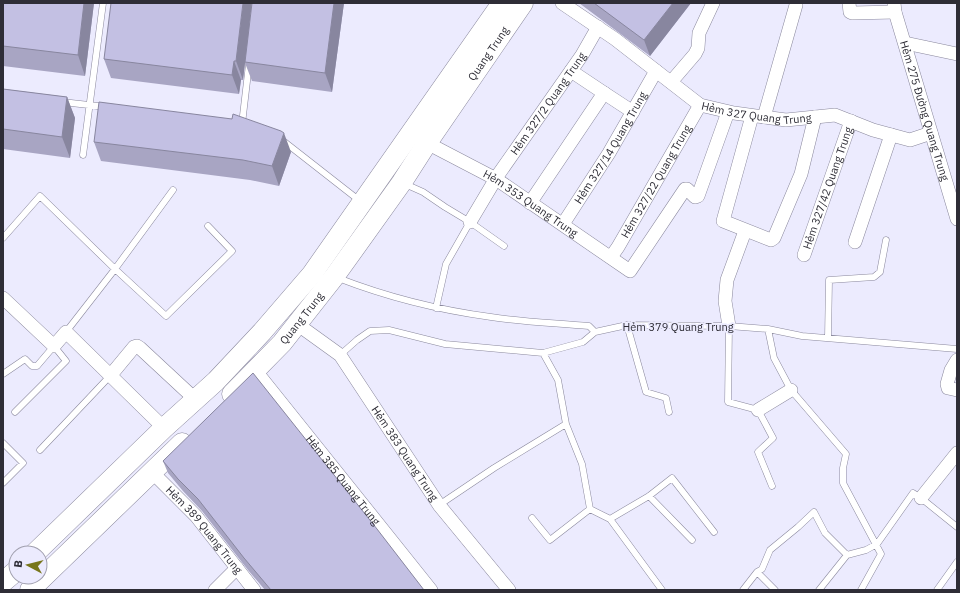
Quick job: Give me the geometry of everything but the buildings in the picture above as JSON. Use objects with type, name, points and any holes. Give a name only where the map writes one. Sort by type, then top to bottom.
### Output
[{"type":"main road","name":"Quang Trung","points":[[43,545],[237,359],[312,274],[502,3]]},
{"type":"main road","name":"Quang Trung","points":[[217,409],[282,343],[334,277],[402,182],[523,3]]},
{"type":"main road","points":[[281,310],[297,324]]},
{"type":"main road","points":[[30,590],[196,430]]},
{"type":"main road","points":[[3,587],[6,590]]},
{"type":"street","name":"Hẻm 327 Quang Trung","points":[[562,3],[615,39],[700,105],[728,112],[786,120],[835,115],[873,130],[910,140],[931,133]]},
{"type":"street","points":[[671,82],[695,54],[698,48],[699,33],[713,3]]},
{"type":"street","points":[[849,3],[850,12],[852,13],[895,8]]},
{"type":"street","points":[[796,5],[723,221],[768,239],[771,240],[774,238],[801,174],[815,117]]},
{"type":"street","name":"Hẻm 275 Đường Quang Trung","points":[[895,8],[931,133],[952,186],[957,219]]},
{"type":"street","name":"Hẻm 327/2 Quang Trung","points":[[470,222],[496,179],[571,71],[598,27]]},
{"type":"street","points":[[905,43],[957,54]]},
{"type":"street","points":[[571,71],[633,112]]},
{"type":"street","name":"Hẻm 327/14 Quang Trung","points":[[563,224],[610,153],[656,71]]},
{"type":"street","points":[[530,203],[604,93]]},
{"type":"street","name":"Hẻm 327/22 Quang Trung","points":[[611,257],[618,248],[700,105]]},
{"type":"street","name":"Hẻm 353 Quang Trung","points":[[427,143],[496,179],[630,271],[685,189],[687,189],[695,197],[698,196],[728,112]]},
{"type":"street","name":"Hẻm 327/42 Quang Trung","points":[[804,255],[851,122]]},
{"type":"street","points":[[855,242],[891,135]]},
{"type":"street","points":[[729,326],[725,301],[727,280],[745,231]]},
{"type":"street","points":[[3,298],[54,346],[66,332],[164,428]]},
{"type":"street","name":"Hẻm 383 Quang Trung","points":[[297,324],[340,355],[439,505],[509,590]]},
{"type":"street","points":[[110,376],[134,347],[137,346],[196,400]]},
{"type":"street","points":[[957,360],[951,370],[946,384],[948,388],[957,390]]},
{"type":"street","name":"Hẻm 385 Quang Trung","points":[[255,370],[431,590]]},
{"type":"street","points":[[758,410],[790,390]]},
{"type":"street","points":[[921,498],[957,452]]},
{"type":"street","name":"Hẻm 389 Quang Trung","points":[[152,472],[196,516],[254,590]]},
{"type":"street","points":[[216,590],[237,568]]},
{"type":"lane","points":[[83,155],[103,3]]},
{"type":"lane","points":[[234,124],[245,125],[250,57]]},
{"type":"lane","points":[[58,101],[112,108]]},
{"type":"lane","points":[[278,136],[362,202]]},
{"type":"lane","points":[[402,182],[423,192],[504,246]]},
{"type":"lane","points":[[66,332],[115,269],[173,190]]},
{"type":"lane","points":[[3,238],[40,196],[166,316],[232,251],[208,226]]},
{"type":"lane","points":[[436,308],[446,264],[470,222]]},
{"type":"lane","points":[[828,338],[829,280],[874,277],[880,272],[886,240]]},
{"type":"lane","points":[[334,277],[373,291],[436,308],[492,318],[589,326],[595,332],[583,342],[543,353],[445,344],[389,330],[370,331],[340,355]]},
{"type":"lane","points":[[627,325],[646,392],[666,398],[669,412]]},
{"type":"lane","name":"Hẻm 379 Quang Trung","points":[[595,332],[627,325],[729,326],[768,329],[802,336],[957,349]]},
{"type":"lane","points":[[729,326],[728,402],[758,410],[773,438],[758,452],[772,486]]},
{"type":"lane","points":[[768,329],[774,358],[790,390],[846,454],[843,468],[843,483],[881,554],[861,590]]},
{"type":"lane","points":[[3,374],[24,359],[27,360],[32,366],[37,366],[54,346],[66,361],[15,412]]},
{"type":"lane","points":[[543,353],[558,380],[566,424],[582,464],[590,509]]},
{"type":"lane","points":[[40,450],[110,376]]},
{"type":"lane","points":[[439,505],[494,468],[566,424]]},
{"type":"lane","points":[[3,443],[23,463],[3,483]]},
{"type":"lane","points":[[610,519],[649,496],[672,478],[714,532]]},
{"type":"lane","points":[[818,590],[847,555],[866,550],[877,544],[913,493],[957,527]]},
{"type":"lane","points":[[649,496],[692,540]]},
{"type":"lane","points":[[532,518],[550,540],[590,509]]},
{"type":"lane","points":[[590,509],[610,519],[662,590]]},
{"type":"lane","points":[[743,590],[757,572],[762,569],[770,550],[814,512],[825,533],[847,555]]},
{"type":"lane","points":[[937,590],[957,562]]},
{"type":"lane","points":[[757,572],[775,590]]}]
